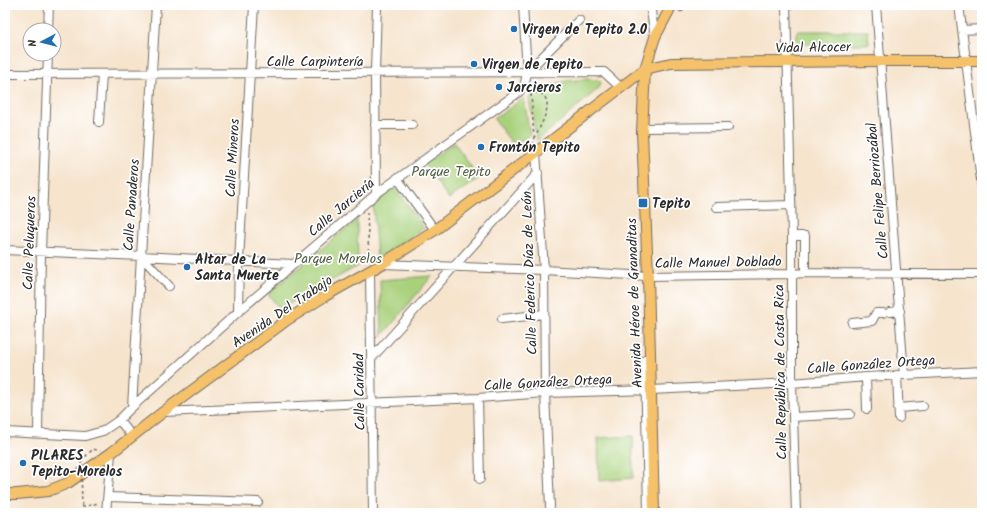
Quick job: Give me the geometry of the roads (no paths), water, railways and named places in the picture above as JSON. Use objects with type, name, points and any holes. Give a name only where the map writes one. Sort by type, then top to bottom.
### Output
[{"type":"main road","points":[[643,70],[655,34],[672,5]]},
{"type":"main road","name":"Vidal Alcocer","points":[[643,70],[671,63],[880,61],[982,62]]},
{"type":"main road","name":"Avenida Del Trabajo","points":[[5,494],[48,490],[68,483],[111,453],[163,412],[287,320],[325,296],[382,264],[435,230],[643,70]]},
{"type":"main road","name":"Avenida Héroe de Granaditas","points":[[643,70],[642,128],[648,390],[654,513]]},
{"type":"street","points":[[48,22],[49,5]]},
{"type":"street","name":"Calle Panaderos","points":[[132,407],[156,5]]},
{"type":"street","name":"Calle Mineros","points":[[238,312],[239,261],[254,5]]},
{"type":"street","points":[[376,194],[375,73],[377,5]]},
{"type":"street","points":[[523,5],[527,72]]},
{"type":"street","points":[[650,5],[655,34]]},
{"type":"street","points":[[655,34],[668,5]]},
{"type":"street","name":"Calle República de Costa Rica","points":[[786,5],[792,236],[792,383],[796,513]]},
{"type":"street","name":"Calle Felipe Berriozábal","points":[[876,5],[900,310],[899,418]]},
{"type":"street","points":[[959,5],[982,188]]},
{"type":"street","points":[[527,72],[579,20]]},
{"type":"street","points":[[962,30],[982,29]]},
{"type":"street","name":"Calle Peluqueros","points":[[38,433],[41,252],[48,62]]},
{"type":"street","points":[[643,70],[639,112],[639,156],[646,276]]},
{"type":"street","name":"Calle Jarciería","points":[[5,432],[85,436],[103,431],[119,420],[238,312],[366,202],[397,178],[519,92],[523,87],[527,72]]},
{"type":"street","name":"Calle Carpintería","points":[[5,74],[604,72],[620,87]]},
{"type":"street","points":[[99,122],[102,74]]},
{"type":"street","points":[[375,125],[412,125]]},
{"type":"street","points":[[642,128],[728,127]]},
{"type":"street","name":"Calle Federico Díaz de León","points":[[535,152],[538,173],[544,270],[545,393],[550,507]]},
{"type":"street","points":[[372,359],[453,266],[538,173]]},
{"type":"street","points":[[397,178],[435,230]]},
{"type":"street","points":[[716,207],[791,205]]},
{"type":"street","points":[[792,236],[805,236],[805,273]]},
{"type":"street","points":[[5,250],[294,264]]},
{"type":"street","points":[[141,256],[170,286]]},
{"type":"street","name":"Calle Manuel Doblado","points":[[382,264],[544,270],[646,276],[805,273],[982,274]]},
{"type":"street","name":"Calle Caridad","points":[[370,271],[373,513]]},
{"type":"street","points":[[852,323],[872,321],[876,313],[900,310]]},
{"type":"street","points":[[502,319],[544,314]]},
{"type":"street","name":"Calle González Ortega","points":[[163,412],[478,398],[545,393],[792,383],[866,377],[982,371]]},
{"type":"street","points":[[866,377],[867,409]]},
{"type":"street","points":[[648,390],[648,513]]},
{"type":"street","points":[[478,398],[480,479]]},
{"type":"street","points":[[898,408],[923,406]]},
{"type":"street","points":[[793,417],[850,414]]},
{"type":"street","points":[[119,420],[132,436]]},
{"type":"street","points":[[106,513],[111,453]]},
{"type":"street","points":[[108,497],[258,502]]},
{"type":"place","name":"Virgen de Tepito 2.0","points":[[514,29]]},
{"type":"place","name":"Virgen de Tepito","points":[[474,64]]},
{"type":"place","name":"Jarcieros","points":[[499,87]]},
{"type":"place","name":"Frontón Tepito","points":[[481,147]]},
{"type":"place","name":"Tepito","points":[[643,203]]},
{"type":"place","name":"Altar de La Santa Muerte","points":[[187,267]]},
{"type":"place","name":"PILARES Tepito-Morelos","points":[[23,463]]},
{"type":"park label","name":"Parque Tepito","points":[[451,171]]},
{"type":"park label","name":"Parque Morelos","points":[[338,258]]}]
